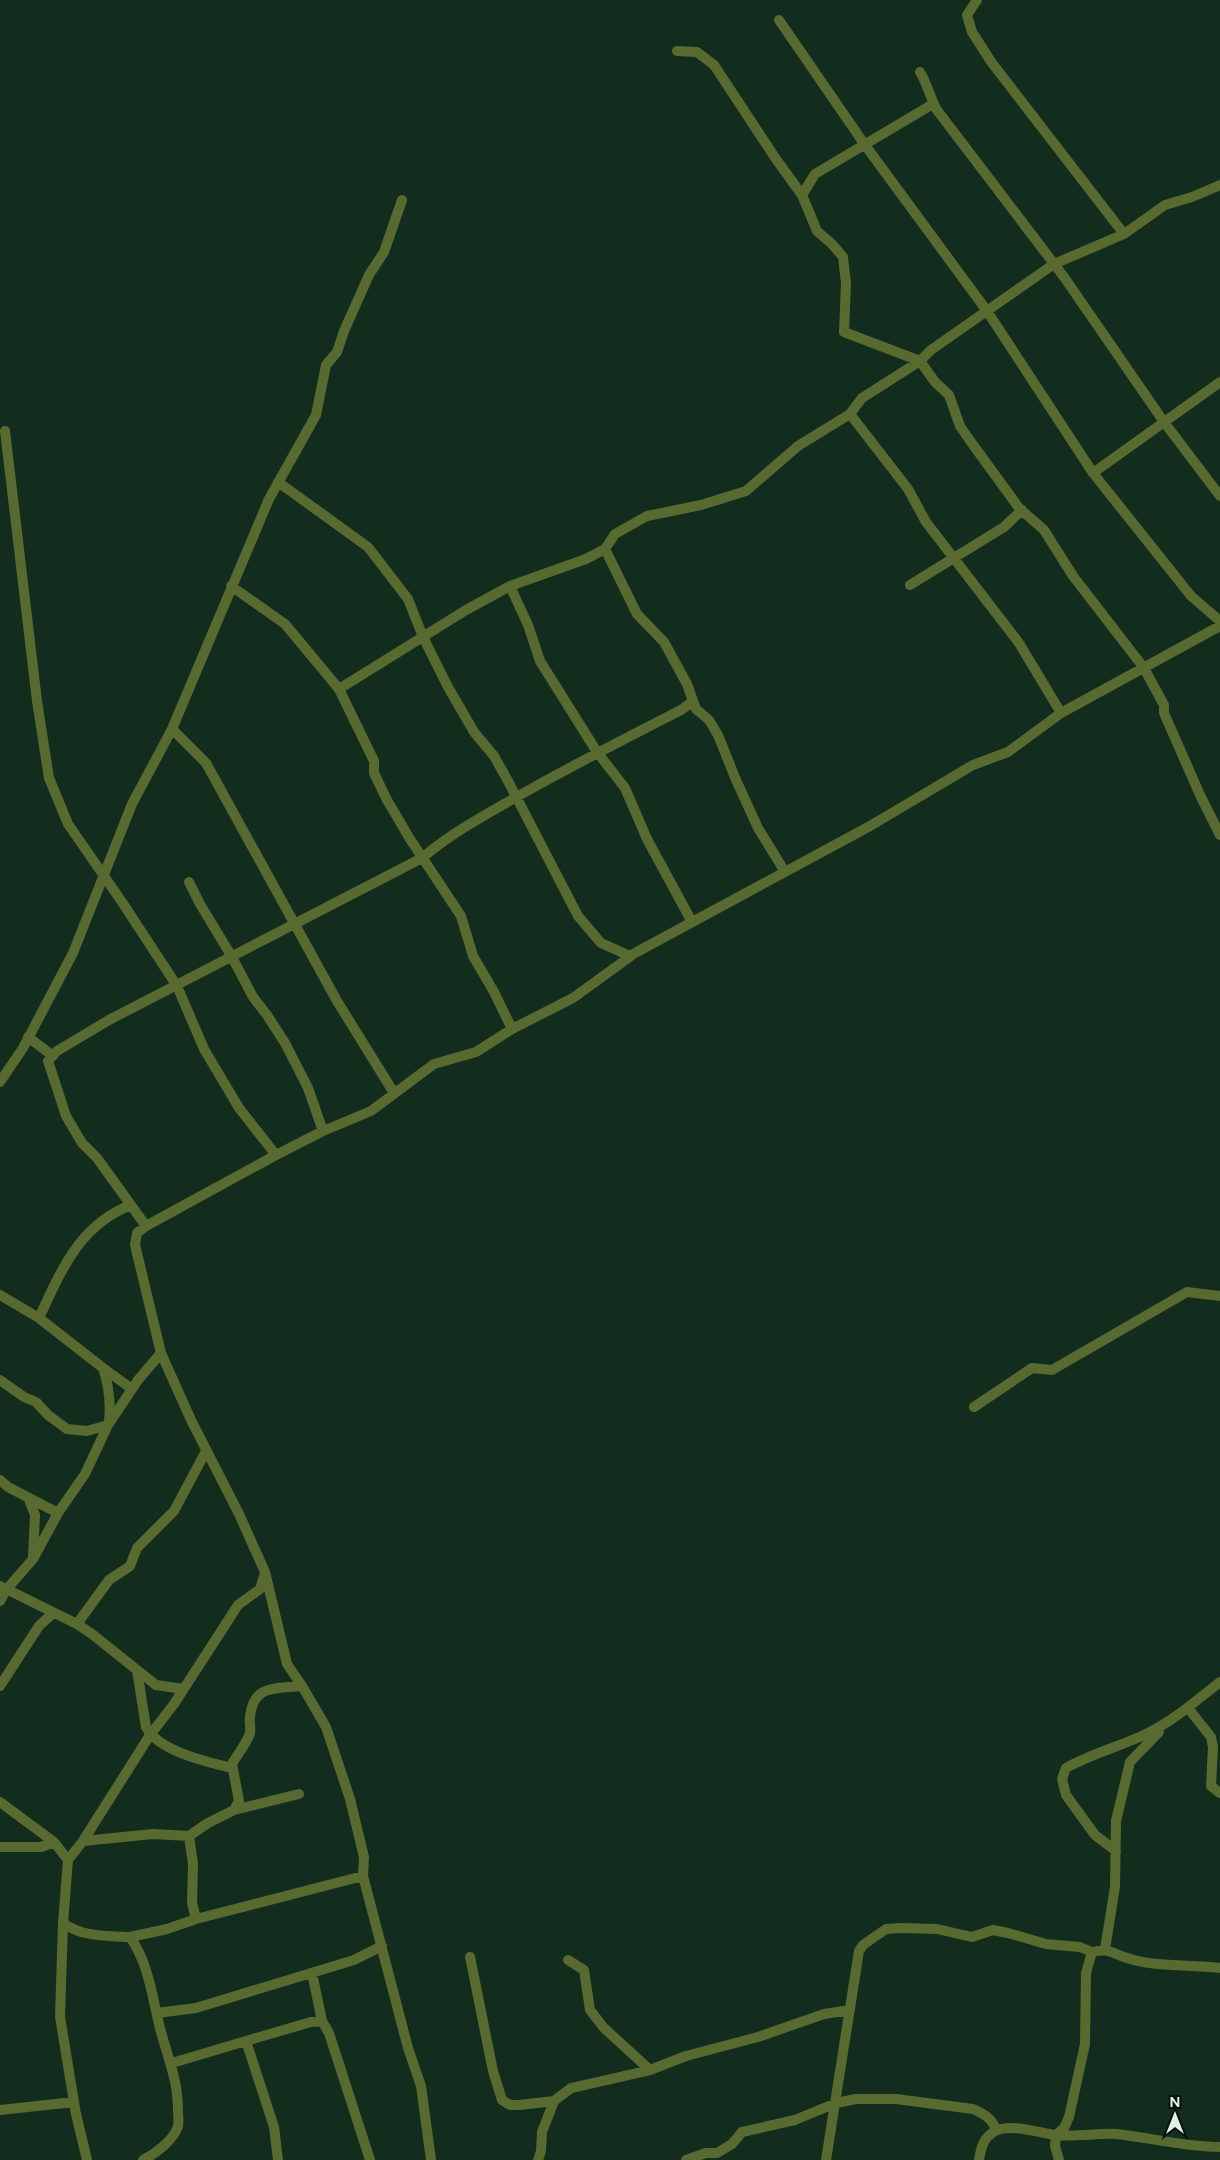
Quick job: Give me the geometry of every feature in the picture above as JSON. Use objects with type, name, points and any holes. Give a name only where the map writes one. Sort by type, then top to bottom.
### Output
[{"type":"street","points":[[977,0],[967,14],[972,32],[992,63],[1124,234]]},
{"type":"street","points":[[779,20],[865,145],[987,311],[1093,473],[1191,596],[1220,622]]},
{"type":"street","points":[[677,51],[697,52],[714,65],[802,195],[817,231],[843,257],[846,283],[844,332],[920,361],[935,382],[949,395],[960,426],[1022,510],[1044,530],[1073,576],[1144,668],[1164,705],[1164,713],[1220,835]]},
{"type":"street","points":[[920,72],[926,81],[933,104],[1054,264],[1164,422],[1220,496]]},
{"type":"street","points":[[802,195],[815,174],[933,104]]},
{"type":"street","points":[[339,689],[466,610],[510,586],[586,559],[605,549],[615,534],[647,516],[701,505],[746,491],[798,446],[850,414],[862,398],[920,361],[931,350],[1054,264],[1124,234],[1165,205],[1192,197],[1220,185]]},
{"type":"street","points":[[0,1082],[28,1037],[74,953],[132,804],[172,730],[269,499],[316,415],[326,365],[337,352],[344,331],[369,275],[384,252],[402,200]]},
{"type":"street","points":[[1093,473],[1220,382]]},
{"type":"street","points":[[850,414],[908,488],[926,522],[954,560],[1019,642],[1061,713]]},
{"type":"street","points":[[5,431],[37,701],[49,778],[68,824],[177,986],[204,1049],[239,1108],[276,1155]]},
{"type":"street","points":[[278,482],[368,547],[408,599],[423,637],[474,732],[494,756],[578,916],[601,943],[630,956]]},
{"type":"street","points":[[910,585],[954,560],[1004,526],[1022,510]]},
{"type":"street","points":[[605,549],[638,614],[664,642],[687,684],[696,709],[709,720],[718,735],[758,828],[785,872]]},
{"type":"street","points":[[231,586],[286,624],[339,689],[374,761],[374,773],[387,800],[422,858],[461,916],[473,956],[494,992],[512,1029]]},
{"type":"street","points":[[510,586],[528,625],[540,661],[598,752],[625,788],[647,839],[692,922]]},
{"type":"street","points":[[431,2160],[421,2086],[408,2048],[363,1876],[364,1857],[350,1799],[326,1727],[287,1664],[265,1572],[161,1353],[134,1245],[137,1233],[146,1226],[276,1155],[323,1131],[371,1111],[434,1064],[476,1052],[512,1029],[573,998],[630,956],[870,826],[973,766],[1008,752],[1061,713],[1220,626]]},
{"type":"street","points":[[146,1226],[97,1158],[82,1143],[66,1116],[48,1061],[57,1051],[109,1020],[422,858],[445,839],[516,797],[598,752],[681,710],[693,701]]},
{"type":"street","points":[[172,730],[206,763],[337,1001],[394,1093]]},
{"type":"street","points":[[189,882],[253,997],[268,1014],[285,1043],[308,1088],[323,1131]]},
{"type":"street","points":[[28,1037],[53,1056]]},
{"type":"street","points":[[39,1318],[57,1279],[84,1235],[114,1211],[130,1205]]},
{"type":"street","points":[[974,1408],[1032,1368],[1052,1370],[1187,1292],[1220,1296]]},
{"type":"street","points":[[0,1295],[39,1318],[132,1389]]},
{"type":"street","points":[[0,1601],[3,1588],[33,1558],[58,1514],[85,1474],[108,1425],[132,1389],[161,1353]]},
{"type":"street","points":[[103,1368],[108,1384],[110,1406],[108,1425]]},
{"type":"street","points":[[0,1380],[24,1397],[36,1402],[48,1415],[67,1428],[87,1431],[108,1425]]},
{"type":"street","points":[[77,1624],[109,1580],[130,1566],[137,1548],[174,1511],[206,1451]]},
{"type":"street","points":[[0,1480],[8,1487],[58,1514]]},
{"type":"street","points":[[28,1497],[35,1515],[33,1558]]},
{"type":"street","points":[[87,2160],[74,2102],[60,2017],[63,1923],[68,1860],[84,1841],[150,1735],[183,1689],[238,1605],[260,1589],[265,1572]]},
{"type":"street","points":[[3,1588],[77,1624],[156,1685],[183,1689]]},
{"type":"street","points":[[0,1686],[40,1626],[53,1612]]},
{"type":"street","points":[[137,1670],[146,1727],[150,1735],[182,1754],[232,1768]]},
{"type":"street","points":[[1116,1851],[1095,1835],[1066,1795],[1062,1779],[1066,1768],[1096,1752],[1144,1735],[1188,1708],[1220,1682]]},
{"type":"street","points":[[234,1810],[239,1801],[232,1764],[250,1733],[253,1700],[264,1690],[302,1686]]},
{"type":"street","points":[[1188,1708],[1211,1737],[1212,1786],[1220,1793]]},
{"type":"street","points":[[1105,1949],[1115,1887],[1116,1822],[1130,1762],[1145,1744],[1175,1717]]},
{"type":"street","points":[[84,1841],[153,1834],[189,1836],[208,1823],[234,1810],[299,1794]]},
{"type":"street","points":[[0,1802],[54,1842],[68,1860]]},
{"type":"street","points":[[189,1836],[193,1864],[192,1904],[196,1919]]},
{"type":"street","points":[[0,1846],[41,1847],[54,1842]]},
{"type":"street","points":[[63,1923],[71,1929],[88,1933],[130,1937],[167,1929],[196,1919],[363,1876]]},
{"type":"street","points":[[826,2160],[836,2103],[839,2068],[859,1951],[863,1945],[886,1928],[937,1929],[972,1937],[993,1930],[1046,1944],[1080,1947],[1092,1952],[1105,1949],[1126,1958],[1161,1964],[1220,1968]]},
{"type":"street","points":[[130,1937],[138,1948],[172,2062],[178,2103],[178,2126],[162,2147],[143,2160]]},
{"type":"street","points":[[157,2013],[196,2008],[354,1960],[382,1946]]},
{"type":"street","points":[[1059,2160],[1055,2146],[1056,2135],[1064,2128],[1069,2117],[1085,2044],[1086,1973],[1092,1952]]},
{"type":"street","points":[[470,1957],[493,2071],[502,2100],[510,2105],[554,2101],[571,2088],[650,2070],[686,2056],[758,2037],[824,2014],[850,2010]]},
{"type":"street","points":[[568,1960],[584,1970],[590,2010],[604,2028],[650,2070]]},
{"type":"street","points":[[312,1973],[322,2021],[329,2032],[370,2160]]},
{"type":"street","points":[[172,2062],[311,2022],[322,2021]]},
{"type":"street","points":[[246,2041],[274,2127],[278,2160]]},
{"type":"street","points":[[686,2160],[706,2153],[717,2153],[732,2144],[742,2132],[795,2120],[836,2103],[856,2099],[879,2098],[973,2109],[984,2114],[993,2122],[996,2130]]},
{"type":"street","points":[[538,2160],[541,2151],[542,2132],[554,2101]]},
{"type":"street","points":[[0,2110],[74,2102]]},
{"type":"street","points":[[979,2160],[981,2146],[988,2136],[996,2130],[1026,2128],[1056,2135],[1100,2133],[1141,2136],[1196,2147],[1220,2147]]}]
